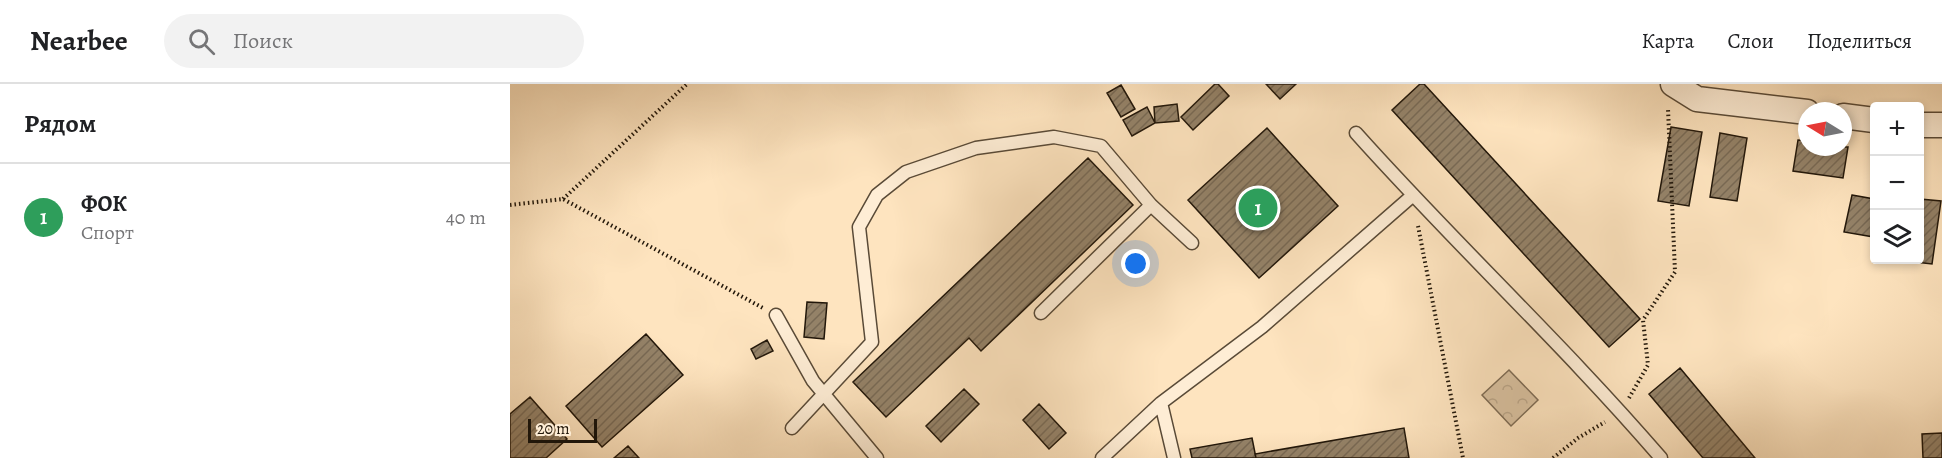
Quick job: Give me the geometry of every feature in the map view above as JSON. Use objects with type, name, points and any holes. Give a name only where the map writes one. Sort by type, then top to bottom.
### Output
[{"type":"street","points":[[1673,84],[1697,99],[1798,111]]},
{"type":"street","points":[[1852,117],[1870,119]]},
{"type":"street","points":[[1924,125],[1942,125]]},
{"type":"lane","points":[[1356,133],[1412,196],[1621,412],[1661,458]]},
{"type":"lane","points":[[792,428],[872,342],[859,227],[877,195],[906,172],[976,148],[1054,137],[1101,146],[1151,205],[1192,243]]},
{"type":"lane","points":[[1102,458],[1161,402],[1262,327],[1412,196]]},
{"type":"lane","points":[[1041,313],[1151,205]]},
{"type":"lane","points":[[776,315],[813,381],[877,458]]},
{"type":"lane","points":[[1161,402],[1174,458]]},
{"type":"path","points":[[510,206],[563,199],[687,84]]},
{"type":"path","points":[[1553,458],[1578,438],[1621,412],[1648,365],[1643,320],[1675,272],[1668,108]]},
{"type":"path","points":[[1412,196],[1463,458]]},
{"type":"path","points":[[563,199],[776,315]]},
{"type":"green space","points":[[1509,370],[1538,400],[1511,426],[1482,395]]},
{"type":"building","points":[[1215,84],[1218,84],[1229,96],[1193,130],[1181,117]]},
{"type":"building","points":[[1266,84],[1296,84],[1280,99]]},
{"type":"building","points":[[1420,84],[1424,84],[1640,319],[1609,347],[1392,110]]},
{"type":"building","points":[[1121,85],[1135,109],[1121,117],[1107,93]]},
{"type":"building","points":[[1177,104],[1179,121],[1155,123],[1154,107]]},
{"type":"building","points":[[1147,107],[1155,123],[1132,136],[1123,120]]},
{"type":"building","points":[[1671,127],[1702,132],[1689,206],[1658,201]]},
{"type":"building","points":[[1267,128],[1338,206],[1259,278],[1188,200]]},
{"type":"building","points":[[1720,133],[1747,138],[1737,201],[1710,197]]},
{"type":"building","points":[[1798,140],[1798,156],[1847,156],[1843,178],[1793,171]]},
{"type":"building","points":[[1088,158],[1133,205],[981,351],[969,338],[886,417],[853,382]]},
{"type":"building","points":[[1852,195],[1870,198],[1870,236],[1844,232]]},
{"type":"building","points":[[1924,199],[1941,201],[1932,264],[1924,263]]},
{"type":"building","points":[[807,302],[827,303],[824,339],[804,337]]},
{"type":"building","points":[[646,334],[683,375],[602,447],[566,406]]},
{"type":"building","points":[[767,340],[773,351],[756,359],[751,349]]},
{"type":"building","points":[[1680,368],[1755,458],[1703,458],[1649,394]]},
{"type":"building","points":[[964,389],[979,404],[941,442],[926,426]]},
{"type":"building","points":[[530,397],[567,439],[546,458],[510,458],[510,414]]},
{"type":"building","points":[[1039,404],[1066,433],[1049,449],[1023,420]]},
{"type":"building","points":[[1404,428],[1409,458],[1256,458],[1255,454]]},
{"type":"building","points":[[1942,433],[1942,458],[1923,458],[1922,434]]},
{"type":"building","points":[[1252,438],[1256,458],[1192,458],[1190,449]]},
{"type":"building","points":[[628,446],[639,458],[614,458]]},
{"type":"place","name":"ФОК","points":[[1258,208]]}]
